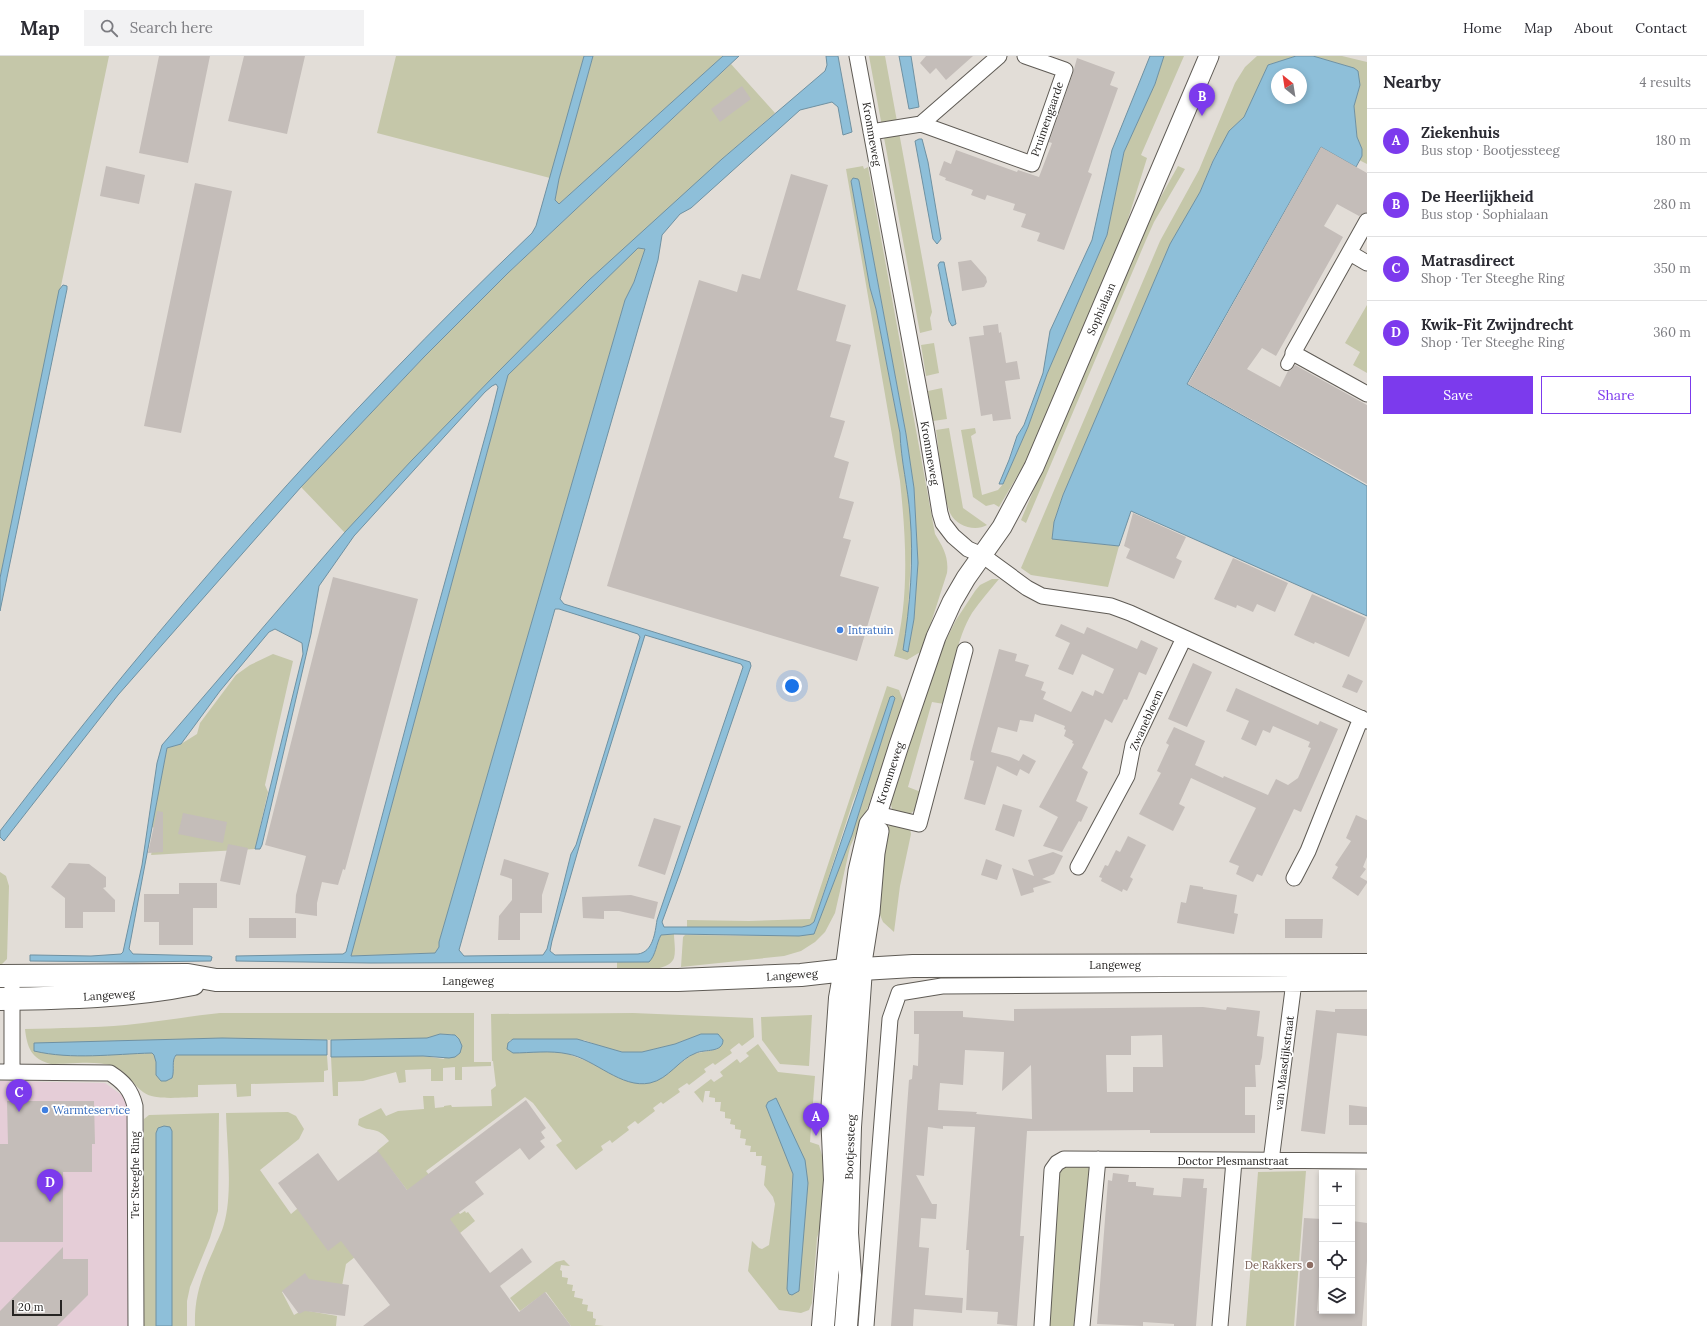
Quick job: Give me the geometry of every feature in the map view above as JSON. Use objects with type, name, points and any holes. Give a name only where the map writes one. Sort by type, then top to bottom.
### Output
[{"type":"main road","name":"Langeweg","points":[[6,976],[188,975],[216,980],[678,980],[801,975],[853,969],[921,966],[1295,974],[1367,965]]},
{"type":"main road","name":"Bootjessteeg","points":[[823,1326],[835,1180],[832,1113],[840,998],[853,969]]},
{"type":"main road","name":"Bootjessteeg","points":[[846,1326],[850,1275],[847,1232],[853,969]]},
{"type":"main road","name":"Langeweg","points":[[6,999],[88,998],[125,995],[164,990],[216,980]]},
{"type":"street","name":"Krommeweg","points":[[853,969],[870,912],[875,853],[879,828],[877,814],[936,637],[952,602],[982,555],[968,549],[953,536],[943,523],[940,513],[926,427],[857,56]]},
{"type":"street","points":[[921,124],[999,56]]},
{"type":"street","name":"Pruimengaarde","points":[[871,132],[921,124],[1032,164],[1065,70],[1025,56]]},
{"type":"street","name":"Sophialaan","points":[[982,555],[1002,527],[1034,467],[1209,56]]},
{"type":"street","points":[[1367,221],[1290,359],[1367,394]]},
{"type":"street","points":[[1350,253],[1367,263]]},
{"type":"street","points":[[982,555],[1027,588],[1042,596],[1111,606],[1130,613],[1364,719],[1308,851],[1294,878]]},
{"type":"street","name":"Zwanebloem","points":[[1078,867],[1127,776],[1133,745],[1184,638]]},
{"type":"street","name":"Krommeweg","points":[[877,814],[919,824],[965,650]]},
{"type":"street","name":"Langeweg","points":[[866,1326],[890,1019],[899,993],[942,986],[1295,974],[1367,983]]},
{"type":"street","name":"van Maasdijkstraat","points":[[1271,1161],[1295,974]]},
{"type":"street","points":[[6,976],[6,1072]]},
{"type":"street","name":"Ter Steeghe Ring","points":[[6,1072],[110,1073],[128,1086],[135,1106],[136,1326]]},
{"type":"street","name":"Doctor Plesmanstraat","points":[[1042,1326],[1052,1170],[1057,1163],[1064,1159],[1367,1161]]},
{"type":"street","points":[[1082,1326],[1098,1159]]},
{"type":"street","points":[[1220,1326],[1234,1161]]},
{"type":"shaded area","points":[[0,1081],[105,1083],[130,1101],[132,1326],[0,1326]]},
{"type":"green space","points":[[0,56],[109,56],[0,578]]},
{"type":"green space","points":[[396,56],[584,56],[550,178],[377,133]]},
{"type":"green space","points":[[593,56],[723,56],[559,204],[555,200],[559,179]]},
{"type":"green space","points":[[869,56],[885,56],[932,312],[930,318],[932,330],[920,333]]},
{"type":"green space","points":[[1164,56],[1184,56],[1141,155],[1147,158],[1124,232],[1039,434],[1022,468],[999,507],[994,504],[986,506],[973,497],[961,430],[975,428],[976,433],[971,436],[982,495],[998,490],[1003,484],[1028,427],[1047,374],[1107,235],[1124,152],[1155,84]]},
{"type":"green space","points":[[1257,56],[1296,56],[1268,65],[1244,117],[1229,131],[1213,160],[1200,192],[1170,244],[1063,495],[1054,522],[1052,539],[1119,546],[1108,587],[1031,575],[1021,568],[1160,241],[1199,170],[1235,83],[1245,67]]},
{"type":"green space","points":[[1313,56],[1342,56],[1367,62],[1367,164],[1359,160],[1362,156],[1362,149],[1357,137],[1354,106],[1360,85],[1354,68]]},
{"type":"green space","points":[[731,64],[775,113],[722,159],[497,373],[412,460],[345,533],[301,487],[424,357],[508,273]]},
{"type":"green space","points":[[863,166],[864,169],[868,167],[935,534],[943,548],[947,562],[947,573],[922,651],[907,660],[894,656],[903,613],[905,591],[904,525],[900,481],[846,169]],"holes":[[[853,178],[858,179],[906,434],[914,488],[918,563],[914,619],[908,652],[911,535],[910,507],[900,433],[876,309],[870,288],[851,181]]]},
{"type":"green space","points":[[1178,166],[1185,169],[1154,222],[1026,523],[1021,520],[1149,218]]},
{"type":"green space","points":[[638,247],[645,249],[634,282],[625,300],[439,942],[439,947],[435,953],[351,956],[508,375]]},
{"type":"green space","points":[[1367,305],[1367,373],[1353,365],[1360,352],[1345,343]]},
{"type":"green space","points":[[934,343],[939,373],[926,376],[921,345]]},
{"type":"green space","points":[[942,388],[947,419],[933,421],[928,391]]},
{"type":"green space","points":[[949,428],[963,508],[987,525],[982,527],[972,528],[961,524],[953,518],[947,504],[936,430]]},
{"type":"green space","points":[[992,579],[999,579],[972,613],[962,634],[944,704],[932,702],[908,787],[921,792],[916,809],[910,814],[901,813],[892,809],[890,800],[939,654],[956,620],[975,591],[980,585]]},
{"type":"green space","points":[[273,654],[293,661],[265,785],[268,792],[255,849],[151,855],[157,829],[152,827],[167,748],[181,744],[197,734],[200,723],[236,675],[250,665]]},
{"type":"green space","points":[[887,686],[899,690],[904,703],[868,807],[850,847],[835,913],[825,932],[815,942],[801,951],[784,956],[681,967],[683,937],[685,935],[799,936],[814,933],[852,835],[895,698],[853,801],[814,922],[810,925],[802,927],[687,927],[687,920],[749,921],[810,919]]},
{"type":"green space","points":[[892,824],[910,829],[911,834],[900,886],[894,932],[883,922],[877,908],[883,830]]},
{"type":"green space","points":[[0,872],[6,876],[9,886],[7,959],[0,966]]},
{"type":"green space","points":[[674,934],[675,955],[670,963],[657,969],[617,969],[617,962],[649,962],[653,956],[661,935]]},
{"type":"green space","points":[[220,1013],[474,1013],[474,1062],[491,1062],[491,1066],[462,1067],[462,1080],[455,1080],[455,1067],[443,1068],[443,1081],[431,1081],[431,1069],[405,1070],[406,1082],[399,1083],[396,1072],[363,1081],[338,1082],[338,1096],[333,1096],[331,1057],[423,1056],[444,1059],[452,1034],[440,1034],[428,1038],[327,1040],[222,1038],[34,1044],[70,1056],[152,1053],[156,1062],[156,1075],[161,1080],[165,1081],[172,1078],[176,1055],[327,1055],[328,1070],[324,1071],[324,1082],[251,1084],[251,1096],[237,1097],[236,1084],[198,1085],[198,1097],[161,1098],[148,1095],[143,1092],[126,1074],[113,1066],[99,1063],[51,1064],[44,1062],[31,1051],[27,1041],[25,1029],[126,1025]]},
{"type":"green space","points":[[633,1013],[753,1018],[754,1037],[742,1046],[739,1043],[730,1050],[732,1053],[715,1065],[713,1063],[704,1069],[706,1072],[689,1085],[687,1083],[678,1089],[680,1092],[663,1104],[661,1102],[653,1108],[655,1111],[638,1124],[635,1121],[627,1127],[629,1130],[612,1143],[610,1140],[601,1146],[603,1150],[576,1170],[556,1145],[562,1141],[533,1103],[525,1097],[426,1171],[460,1214],[465,1211],[466,1213],[468,1212],[475,1221],[460,1233],[407,1190],[377,1151],[389,1141],[385,1136],[377,1131],[366,1129],[358,1125],[359,1119],[381,1108],[386,1116],[398,1111],[424,1109],[423,1096],[434,1096],[435,1108],[451,1105],[452,1107],[492,1106],[491,1090],[496,1086],[492,1061],[491,1014]],"holes":[[[701,1034],[718,1049],[693,1054],[657,1080],[641,1084],[624,1080],[589,1062],[568,1054],[508,1043],[510,1040],[584,1040],[608,1049],[622,1052],[642,1052],[675,1044]]]},
{"type":"green space","points":[[812,1015],[809,1066],[780,1064],[762,1040],[761,1017]]},
{"type":"green space","points":[[758,1044],[778,1072],[815,1076],[810,1142],[819,1145],[828,1176],[827,1205],[817,1238],[812,1303],[809,1310],[801,1313],[779,1310],[748,1271],[752,1241],[762,1249],[769,1245],[775,1204],[773,1197],[764,1185],[766,1166],[761,1165],[762,1156],[756,1156],[756,1152],[750,1152],[751,1146],[745,1145],[746,1139],[740,1138],[741,1130],[735,1129],[735,1125],[730,1124],[731,1119],[725,1118],[725,1112],[720,1111],[721,1102],[715,1102],[715,1098],[709,1097],[710,1091],[705,1091],[703,1103],[694,1092],[711,1079],[714,1082],[723,1076],[720,1072],[737,1059],[740,1063],[749,1056],[746,1053]],"holes":[[[788,1160],[808,1183],[787,1289],[793,1174]]]},
{"type":"green space","points":[[288,1112],[296,1116],[304,1129],[299,1139],[260,1170],[291,1214],[303,1204],[343,1238],[355,1257],[346,1264],[342,1286],[306,1279],[282,1292],[294,1315],[303,1310],[337,1316],[336,1326],[195,1326],[197,1296],[206,1268],[222,1230],[227,1211],[229,1169],[226,1113]]},
{"type":"green space","points":[[219,1113],[218,1211],[210,1238],[190,1287],[187,1301],[187,1326],[172,1326],[172,1131],[156,1133],[156,1326],[143,1326],[144,1119],[149,1115]]},
{"type":"green space","points":[[1056,1166],[1090,1166],[1079,1326],[1048,1326]]},
{"type":"green space","points":[[1306,1171],[1294,1326],[1246,1326],[1258,1172]]},
{"type":"green space","points":[[564,1260],[570,1266],[561,1265],[560,1270],[562,1271],[562,1277],[568,1278],[567,1284],[573,1285],[572,1291],[575,1291],[574,1297],[583,1299],[582,1304],[588,1305],[587,1311],[593,1312],[593,1318],[596,1319],[595,1325],[604,1326],[571,1326],[546,1292],[520,1311],[510,1298],[556,1262]]},
{"type":"water","points":[[584,56],[593,56],[559,179],[555,200],[559,204],[723,56],[739,56],[508,273],[424,357],[301,487],[118,695],[4,841],[0,837],[0,831],[61,752],[124,674],[254,522],[390,374],[532,233],[536,226]]},
{"type":"water","points":[[826,56],[838,56],[852,132],[843,135],[838,107],[832,102],[800,110],[691,208],[680,214],[662,235],[658,260],[560,599],[564,604],[750,662],[751,666],[662,922],[664,927],[802,927],[810,925],[814,922],[890,697],[893,696],[895,698],[852,835],[814,934],[799,936],[661,935],[653,956],[649,962],[371,963],[236,961],[236,956],[343,954],[346,952],[428,643],[490,419],[498,387],[496,384],[485,392],[354,536],[319,586],[311,634],[260,849],[255,849],[303,654],[302,643],[275,629],[269,632],[220,691],[181,744],[167,748],[129,949],[133,954],[210,956],[212,957],[211,961],[30,961],[30,955],[91,956],[121,954],[123,952],[142,865],[157,763],[162,745],[345,532],[412,460],[497,373],[589,280],[722,159],[825,71],[827,65]],"holes":[[[638,248],[645,249],[634,282],[625,300],[439,942],[439,947],[435,953],[351,956],[508,375]],[[555,609],[638,634],[640,637],[576,845],[571,854],[547,949],[543,955],[464,956],[459,950]],[[645,635],[741,664],[743,667],[657,920],[652,941],[647,950],[638,954],[555,955],[550,951],[581,840]]]},
{"type":"water","points":[[899,56],[911,56],[919,107],[909,109]]},
{"type":"water","points":[[1150,56],[1164,56],[1155,84],[1124,152],[1107,235],[1047,374],[1028,427],[1003,484],[999,484],[1017,436],[1024,425],[1043,373],[1050,331],[1092,240],[1112,150]]},
{"type":"water","points":[[1296,56],[1313,56],[1354,68],[1358,71],[1360,85],[1354,106],[1357,137],[1362,149],[1362,156],[1356,167],[1321,147],[1187,384],[1367,486],[1367,616],[1131,511],[1119,546],[1052,539],[1054,522],[1063,495],[1170,244],[1200,192],[1213,161],[1229,131],[1244,117],[1268,65]]},
{"type":"water","points":[[922,139],[928,162],[941,239],[937,244],[933,239],[915,141]]},
{"type":"water","points":[[853,178],[858,179],[859,181],[906,434],[914,488],[918,563],[914,619],[908,652],[903,650],[908,617],[912,549],[909,505],[900,433],[876,309],[870,288],[851,181]]},
{"type":"water","points":[[940,262],[944,262],[956,324],[952,326],[949,321],[938,265]]},
{"type":"water","points":[[63,285],[67,286],[67,289],[0,611],[0,578],[59,290]]},
{"type":"water","points":[[440,1034],[455,1035],[459,1039],[462,1046],[460,1053],[455,1057],[449,1058],[423,1056],[331,1057],[331,1040],[427,1038]]},
{"type":"water","points":[[701,1034],[718,1034],[723,1040],[722,1044],[717,1049],[696,1053],[690,1056],[657,1081],[639,1084],[618,1078],[588,1061],[568,1054],[547,1052],[513,1053],[507,1049],[508,1043],[513,1039],[577,1039],[622,1052],[642,1052],[675,1044]]},
{"type":"water","points":[[222,1038],[327,1040],[327,1055],[176,1055],[172,1078],[166,1081],[161,1081],[156,1075],[156,1062],[152,1053],[78,1056],[48,1054],[34,1051],[34,1043]]},
{"type":"water","points":[[776,1098],[805,1160],[808,1183],[799,1291],[792,1295],[789,1294],[787,1289],[793,1174],[766,1106],[768,1102]]},
{"type":"water","points":[[164,1126],[170,1127],[172,1131],[172,1326],[156,1326],[156,1133],[158,1128]]},
{"type":"building","points":[[159,56],[210,56],[188,163],[139,153]]},
{"type":"building","points":[[244,56],[305,56],[287,134],[228,121]]},
{"type":"building","points":[[926,56],[973,56],[946,80],[936,68],[930,74],[920,63]]},
{"type":"building","points":[[1077,58],[1115,72],[1110,85],[1118,88],[1088,172],[1092,174],[1064,250],[1037,241],[1040,233],[1021,227],[1026,214],[1013,210],[1015,204],[987,195],[985,200],[971,195],[973,190],[945,180],[946,178],[939,175],[944,161],[951,164],[956,150],[1017,172],[1018,170],[1039,177],[1052,143],[1049,142]]},
{"type":"building","points":[[742,86],[751,99],[720,122],[711,109]]},
{"type":"building","points":[[1321,147],[1367,173],[1367,212],[1359,216],[1337,204],[1324,226],[1343,237],[1276,356],[1262,348],[1247,369],[1280,387],[1288,371],[1295,365],[1367,405],[1367,484],[1188,384]]},
{"type":"building","points":[[106,166],[145,175],[139,204],[100,196]]},
{"type":"building","points":[[791,174],[828,185],[797,290],[846,305],[836,341],[851,345],[830,417],[845,421],[834,457],[849,462],[839,498],[854,502],[843,538],[851,540],[840,576],[879,587],[857,661],[607,586],[699,280],[737,292],[742,274],[760,279]]},
{"type":"building","points":[[195,183],[232,191],[181,433],[144,426]]},
{"type":"building","points":[[971,260],[986,277],[987,282],[984,287],[962,291],[958,262]]},
{"type":"building","points":[[998,324],[999,333],[1001,332],[1006,363],[1017,361],[1020,379],[1005,381],[1011,419],[993,421],[992,414],[981,416],[969,337],[984,335],[983,326]]},
{"type":"building","points":[[1133,513],[1186,537],[1176,558],[1182,561],[1174,579],[1126,558],[1130,549],[1124,546]]},
{"type":"building","points":[[1233,558],[1288,583],[1275,612],[1257,604],[1253,612],[1237,605],[1236,608],[1214,599]]},
{"type":"building","points":[[333,577],[418,599],[345,870],[343,869],[338,885],[322,882],[317,903],[317,916],[295,913],[296,895],[306,856],[265,845]]},
{"type":"building","points":[[1312,594],[1366,618],[1349,657],[1315,642],[1314,644],[1294,635]]},
{"type":"building","points":[[1061,624],[1084,634],[1087,627],[1137,649],[1141,640],[1158,648],[1146,675],[1139,672],[1127,700],[1124,699],[1112,723],[1105,719],[1082,768],[1088,772],[1076,801],[1088,807],[1081,822],[1079,821],[1062,852],[1043,846],[1058,817],[1039,807],[1074,744],[1072,743],[1073,741],[1064,736],[1066,730],[1064,729],[1065,726],[1035,714],[1033,722],[1020,720],[1017,732],[998,727],[991,752],[1019,761],[1023,754],[1036,761],[1029,774],[1020,769],[1017,776],[997,766],[985,805],[964,799],[974,761],[970,760],[971,753],[999,649],[1017,654],[1015,661],[1029,665],[1025,676],[1044,682],[1041,690],[1046,692],[1043,699],[1071,712],[1082,691],[1093,696],[1095,690],[1103,694],[1114,669],[1082,654],[1073,675],[1058,669],[1070,643],[1055,636]]},
{"type":"building","points":[[1193,663],[1212,672],[1187,727],[1168,719]]},
{"type":"building","points":[[1348,674],[1363,681],[1357,693],[1342,687]]},
{"type":"building","points":[[1236,688],[1318,725],[1320,721],[1338,729],[1301,812],[1294,809],[1262,876],[1257,874],[1253,882],[1236,874],[1239,866],[1229,862],[1256,808],[1191,778],[1179,804],[1185,807],[1173,831],[1139,814],[1161,773],[1157,771],[1169,745],[1166,743],[1174,727],[1205,741],[1195,765],[1223,778],[1224,776],[1268,795],[1276,779],[1288,785],[1298,778],[1311,748],[1308,747],[1310,742],[1273,726],[1270,733],[1263,730],[1256,746],[1241,739],[1249,721],[1226,711]]},
{"type":"building","points":[[1003,804],[1022,810],[1014,837],[995,830]]},
{"type":"building","points":[[157,811],[163,812],[163,852],[148,853]]},
{"type":"building","points":[[183,813],[227,822],[223,843],[178,834]]},
{"type":"building","points":[[1356,815],[1367,820],[1367,857],[1363,867],[1366,869],[1360,877],[1367,881],[1367,883],[1358,896],[1332,878],[1338,867],[1335,865],[1351,841],[1346,838]]},
{"type":"building","points":[[654,818],[681,826],[665,875],[638,866]]},
{"type":"building","points":[[1128,836],[1146,845],[1130,877],[1133,879],[1127,891],[1123,889],[1122,892],[1101,881],[1102,878],[1099,877],[1105,865],[1108,866],[1116,850],[1120,852]]},
{"type":"building","points":[[228,844],[248,848],[240,885],[220,881]]},
{"type":"building","points":[[1053,852],[1063,856],[1054,874],[1042,879],[1052,882],[1033,888],[1034,892],[1021,896],[1012,868],[1034,876],[1028,860]]},
{"type":"building","points":[[504,859],[549,873],[542,895],[542,913],[520,913],[520,940],[498,940],[499,916],[512,900],[512,879],[500,875]]},
{"type":"building","points":[[986,859],[1002,865],[997,880],[981,875]]},
{"type":"building","points":[[69,863],[89,864],[106,877],[106,887],[103,888],[115,900],[115,912],[83,912],[83,928],[65,928],[65,898],[51,887]]},
{"type":"building","points":[[179,883],[217,883],[217,908],[193,908],[193,945],[159,945],[159,922],[144,922],[144,894],[179,894]]},
{"type":"building","points":[[1190,885],[1203,887],[1203,889],[1237,895],[1234,913],[1238,914],[1234,934],[1177,923],[1181,902],[1186,903]]},
{"type":"building","points":[[631,895],[658,902],[654,919],[619,911],[604,911],[604,919],[583,918],[582,897]]},
{"type":"building","points":[[249,918],[296,918],[296,938],[249,938]]},
{"type":"building","points":[[1285,919],[1323,919],[1322,938],[1285,938]]},
{"type":"building","points":[[1203,1007],[1226,1010],[1227,1007],[1260,1011],[1257,1036],[1264,1037],[1262,1057],[1260,1065],[1255,1065],[1256,1087],[1245,1087],[1245,1115],[1255,1115],[1255,1133],[1150,1133],[1150,1130],[1027,1131],[1020,1236],[1024,1236],[1017,1326],[997,1324],[998,1312],[966,1310],[969,1250],[966,1250],[975,1127],[943,1126],[943,1129],[928,1127],[924,1176],[916,1175],[932,1204],[937,1204],[936,1219],[921,1218],[919,1247],[929,1248],[925,1295],[963,1298],[962,1313],[914,1309],[913,1326],[891,1326],[909,1080],[912,1079],[913,1065],[918,1066],[919,1034],[914,1034],[914,1011],[963,1011],[963,1017],[1014,1021],[1014,1009]],"holes":[[[1162,1035],[1163,1067],[1133,1067],[1133,1092],[1107,1092],[1106,1055],[1131,1055],[1131,1036]],[[965,1050],[1004,1052],[1002,1091],[1031,1065],[1032,1119],[976,1114],[977,1112],[938,1110],[940,1083],[963,1085]]]},
{"type":"building","points":[[1335,1009],[1367,1009],[1367,1036],[1337,1033],[1325,1134],[1301,1131],[1316,1010],[1335,1012]]},
{"type":"building","points":[[526,1100],[546,1128],[541,1132],[545,1138],[540,1141],[545,1147],[529,1160],[520,1148],[475,1182],[484,1194],[450,1219],[490,1273],[522,1248],[532,1262],[500,1286],[519,1312],[545,1292],[571,1326],[363,1326],[390,1305],[341,1241],[328,1251],[278,1183],[318,1153],[338,1181],[378,1151],[407,1190]]},
{"type":"building","points":[[7,1101],[94,1101],[95,1144],[92,1144],[92,1172],[63,1172],[63,1242],[0,1242],[0,1144],[8,1144]]},
{"type":"building","points":[[1349,1105],[1367,1107],[1367,1125],[1349,1125]]},
{"type":"building","points":[[1113,1173],[1129,1175],[1128,1182],[1136,1182],[1136,1186],[1154,1188],[1153,1195],[1181,1197],[1183,1178],[1204,1179],[1203,1188],[1207,1188],[1196,1326],[1174,1326],[1174,1324],[1143,1322],[1143,1326],[1097,1324],[1108,1180],[1112,1181]]},
{"type":"building","points":[[1304,1218],[1319,1219],[1319,1286],[1317,1311],[1319,1311],[1319,1314],[1355,1314],[1355,1221],[1367,1223],[1367,1261],[1362,1326],[1296,1326]]},
{"type":"building","points":[[63,1247],[63,1259],[88,1259],[88,1295],[57,1326],[0,1326],[0,1311]]},
{"type":"building","points":[[305,1273],[309,1279],[349,1285],[345,1316],[305,1311],[299,1314],[282,1291]]},
{"type":"place","name":"De Heerlijkheid","points":[[1202,116]]},
{"type":"place","name":"Intratuin","points":[[840,630]]},
{"type":"place","name":"Warmteservice","points":[[45,1110]]},
{"type":"place","name":"Matrasdirect","points":[[19,1112]]},
{"type":"place","name":"Ziekenhuis","points":[[816,1136]]},
{"type":"place","name":"Kwik-Fit Zwijndrecht","points":[[50,1202]]},
{"type":"place","name":"De Rakkers","points":[[1310,1265]]}]
